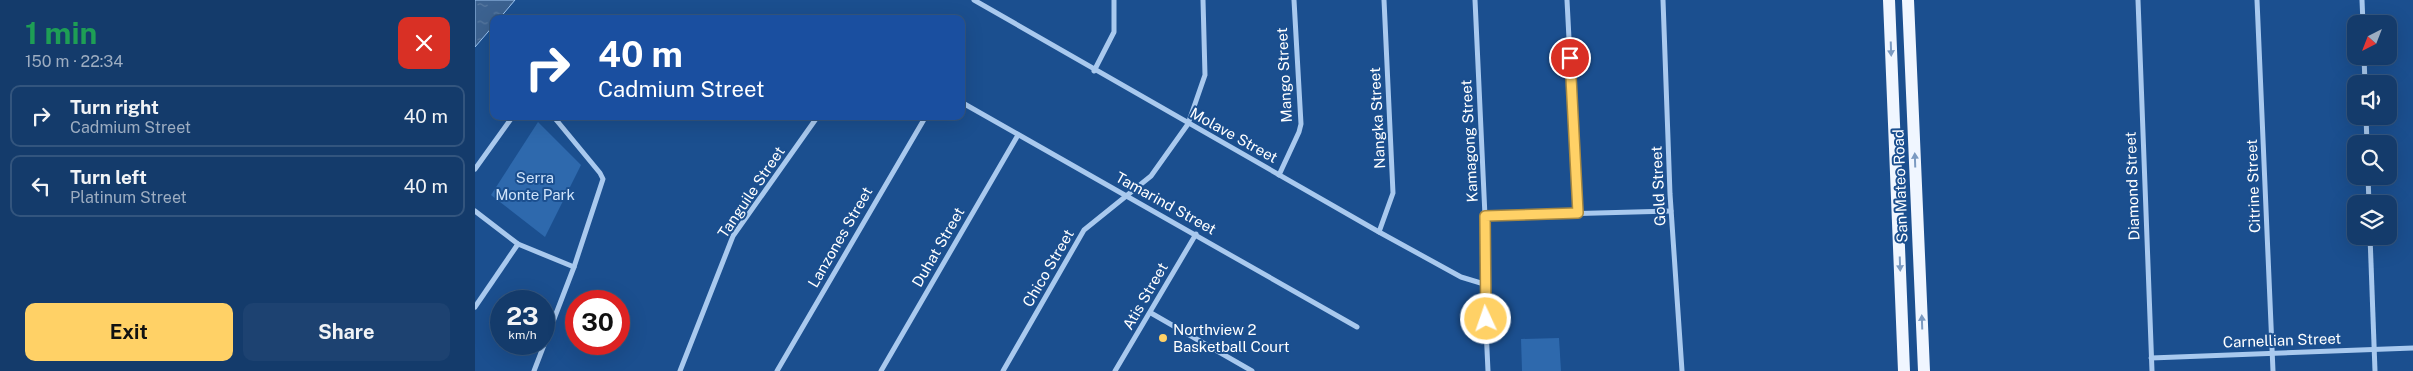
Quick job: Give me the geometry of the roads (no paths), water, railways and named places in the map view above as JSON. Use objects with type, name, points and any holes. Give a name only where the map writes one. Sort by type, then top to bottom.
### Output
[{"type":"main road","name":"San Mateo Road","points":[[1889,0],[1904,371]]},
{"type":"main road","name":"San Mateo Road","points":[[1908,0],[1924,371]]},
{"type":"street","name":"Molave Street","points":[[974,0],[1379,232],[1461,277],[1484,284]]},
{"type":"street","points":[[1094,70],[1114,32],[1114,0]]},
{"type":"street","name":"Chico Street","points":[[1003,371],[1084,230],[1151,176],[1189,124],[1205,75],[1203,0]]},
{"type":"street","name":"Mango Street","points":[[1279,175],[1301,124],[1293,0]]},
{"type":"street","name":"Nangka Street","points":[[1379,232],[1393,193],[1384,0]]},
{"type":"street","name":"Kamagong Street","points":[[1475,0],[1485,216],[1484,284],[1489,371]]},
{"type":"street","points":[[1567,0],[1578,213]]},
{"type":"street","name":"Gold Street","points":[[1663,0],[1671,211],[1681,371]]},
{"type":"street","name":"Diamond Street","points":[[2138,0],[2152,371]]},
{"type":"street","name":"Citrine Street","points":[[2257,0],[2273,371]]},
{"type":"street","points":[[2362,0],[2363,15]]},
{"type":"street","name":"Tamarind Street","points":[[965,104],[1357,327]]},
{"type":"street","points":[[475,169],[510,120]]},
{"type":"street","points":[[534,371],[574,267],[603,179],[556,120]]},
{"type":"street","name":"Tanguile Street","points":[[680,371],[733,236],[815,120]]},
{"type":"street","name":"Lanzones Street","points":[[777,371],[924,120]]},
{"type":"street","name":"Duhat Street","points":[[881,371],[1018,135]]},
{"type":"street","points":[[475,211],[518,244],[574,267]]},
{"type":"street","points":[[1485,216],[1671,211]]},
{"type":"street","name":"Atis Street","points":[[1115,371],[1196,234]]},
{"type":"street","points":[[475,307],[518,244]]},
{"type":"street","points":[[2370,245],[2375,371]]},
{"type":"street","points":[[1151,313],[1252,371]]},
{"type":"street","name":"Carnellian Street","points":[[2151,358],[2413,348]]},
{"type":"water","points":[[475,0],[515,0],[502,15],[490,15],[490,30],[475,47]]},
{"type":"place","name":"Northview 2 Basketball Court","points":[[1163,338]]},
{"type":"park label","name":"Serra Monte Park","points":[[535,186]]}]
